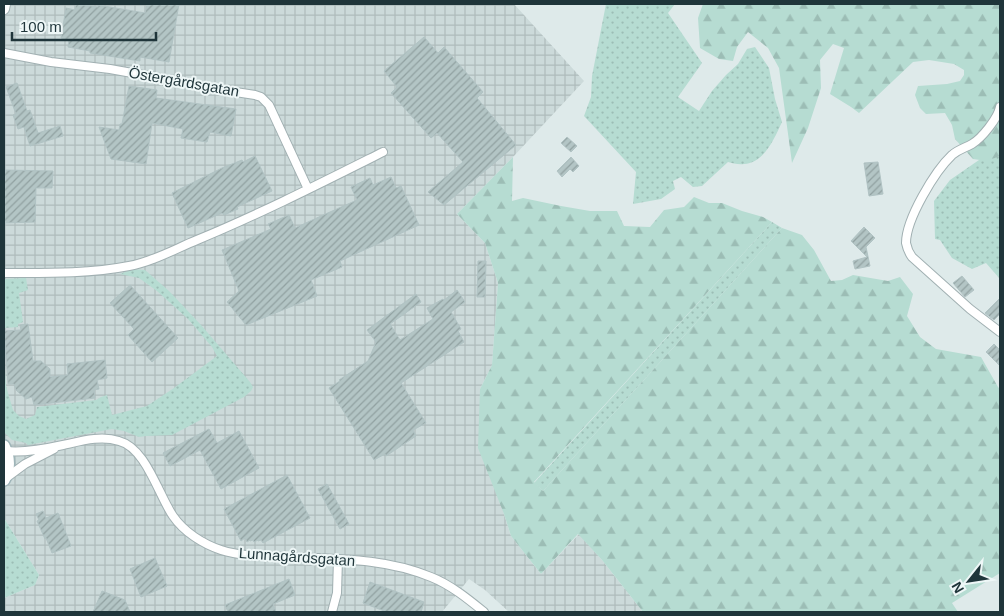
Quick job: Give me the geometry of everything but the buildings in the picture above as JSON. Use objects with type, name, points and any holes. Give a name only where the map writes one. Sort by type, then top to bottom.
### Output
[{"type":"main road","points":[[4,480],[9,468],[5,448]]},
{"type":"street","points":[[4,9],[5,4]]},
{"type":"street","name":"Östergårdsgatan","points":[[4,53],[51,62],[110,69],[261,97],[274,114],[308,189]]},
{"type":"street","points":[[1000,107],[999,112],[980,138],[952,155],[933,179],[918,204],[906,243],[912,257],[970,309],[1000,332]]},
{"type":"street","points":[[4,273],[98,271],[131,266],[234,224],[383,152]]},
{"type":"street","name":"Lunnagårdsgatan","points":[[5,448],[24,451],[85,440],[118,440],[134,450],[145,464],[174,517],[186,530],[207,544],[222,551],[247,555],[338,559],[394,565],[423,574],[446,585],[467,598],[484,612]]},
{"type":"street","name":"Lunnagårdsgatan","points":[[4,480],[25,464],[60,446]]},
{"type":"street","points":[[332,612],[336,593],[338,559]]},
{"type":"shaded area","points":[[4,4],[514,4],[584,81],[457,214],[485,243],[498,283],[492,365],[480,389],[504,514],[511,536],[541,574],[579,534],[643,612],[509,612],[485,590],[469,579],[442,612],[4,612],[4,598],[35,585],[39,575],[4,518]]},
{"type":"green space","points":[[606,4],[675,4],[668,13],[702,63],[678,97],[699,111],[712,91],[738,64],[747,49],[755,47],[769,68],[782,122],[768,149],[758,159],[751,162],[738,164],[728,162],[702,186],[693,187],[681,177],[673,181],[675,189],[661,199],[633,204],[636,172],[584,116],[591,97],[592,76]]},
{"type":"green space","points":[[703,4],[1000,4],[1000,156],[987,161],[973,159],[955,139],[952,125],[945,113],[926,114],[920,108],[915,95],[918,86],[960,81],[964,75],[964,70],[954,64],[929,60],[913,62],[859,113],[830,94],[844,48],[833,44],[820,60],[821,88],[808,128],[792,163],[779,68],[768,48],[748,32],[737,47],[733,61],[719,59],[700,48],[698,18]]},
{"type":"green space","points":[[1000,156],[1000,279],[986,263],[972,269],[952,258],[940,240],[935,239],[934,201],[950,180],[979,160]]},
{"type":"green space","points":[[513,157],[512,201],[523,198],[590,211],[617,211],[624,226],[650,227],[664,210],[684,207],[694,197],[709,203],[722,203],[772,222],[534,482],[543,491],[782,228],[802,235],[814,250],[831,281],[842,280],[853,275],[888,281],[900,277],[913,294],[907,316],[920,337],[936,349],[981,357],[1000,389],[1000,573],[952,603],[958,612],[643,612],[602,560],[578,534],[541,574],[511,536],[478,448],[480,389],[492,365],[498,283],[485,243],[457,214]]},
{"type":"green space","points":[[772,222],[782,228],[543,491],[534,483]]},
{"type":"green space","points":[[132,269],[145,270],[169,291],[250,382],[253,387],[251,391],[244,397],[172,435],[139,437],[112,429],[28,445],[12,440],[4,432],[4,353],[6,386],[13,410],[19,416],[26,419],[35,415],[37,407],[96,400],[107,395],[112,415],[147,406],[217,356],[212,347],[188,319],[157,291],[139,278],[120,274]]},
{"type":"green space","points":[[26,278],[28,290],[19,293],[23,322],[18,324],[18,327],[4,328],[4,279]]},
{"type":"green space","points":[[4,518],[39,575],[35,585],[4,598]]}]
